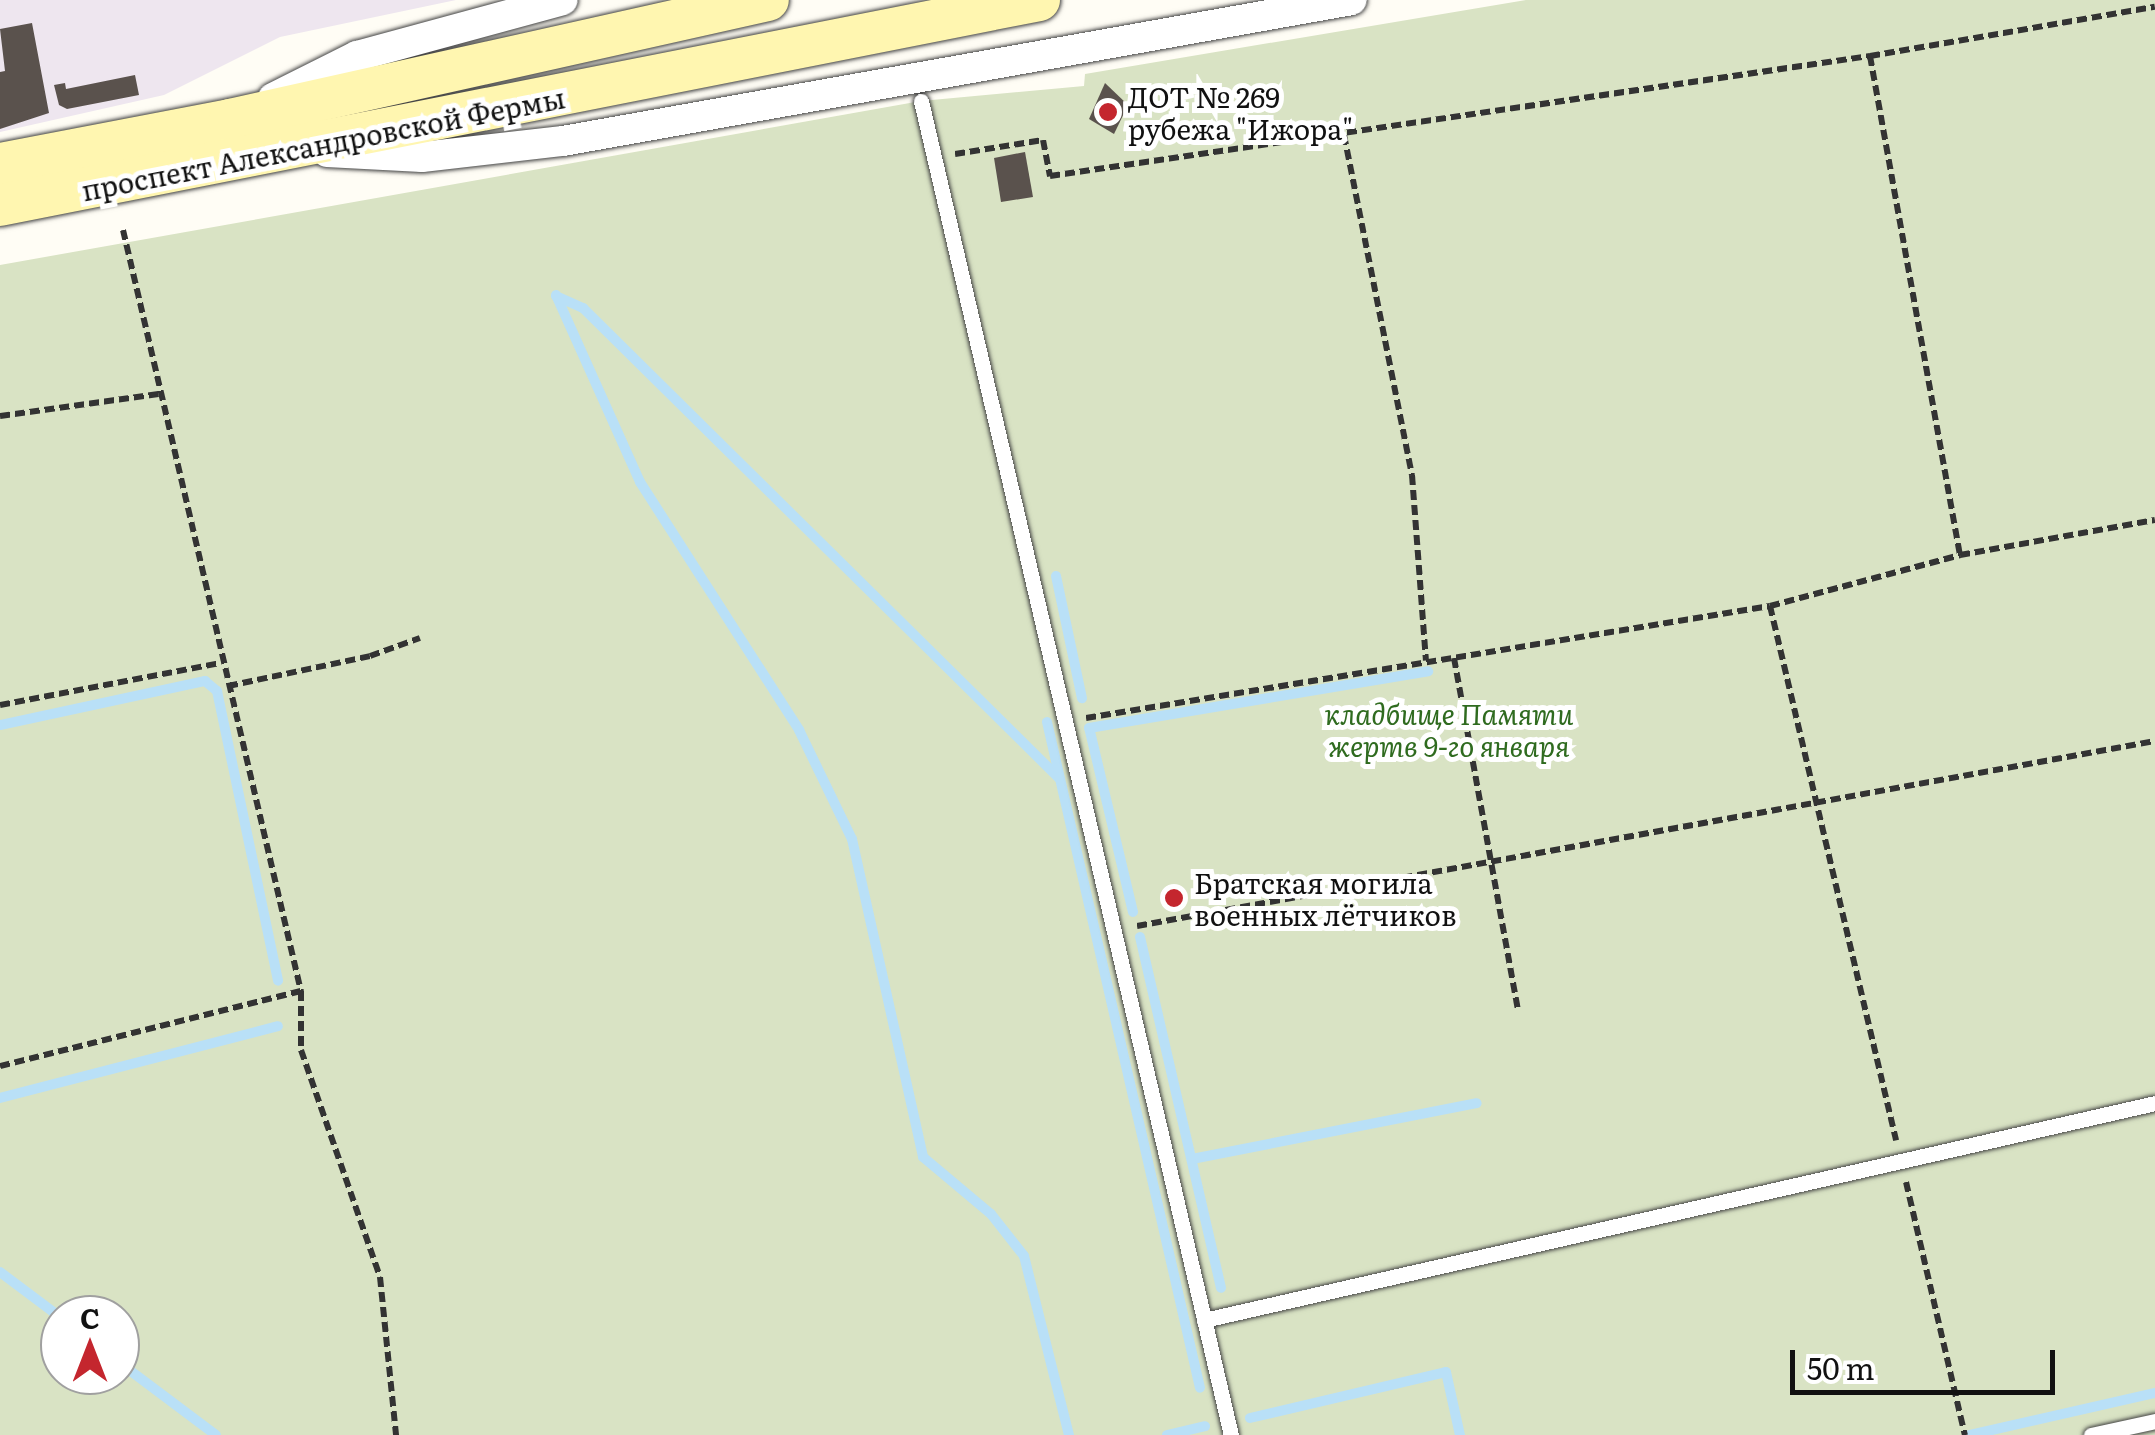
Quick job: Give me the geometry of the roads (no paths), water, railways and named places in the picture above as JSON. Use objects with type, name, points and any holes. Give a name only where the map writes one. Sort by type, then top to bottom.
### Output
[{"type":"main road","name":"проспект Александровской Фермы","points":[[0,164],[230,120],[633,27],[768,0]]},
{"type":"main road","name":"проспект Александровской Фермы","points":[[0,205],[294,151],[1039,0]]},
{"type":"street","points":[[230,120],[358,56],[563,0]]},
{"type":"street","points":[[294,151],[422,156],[563,141],[1352,0]]},
{"type":"lane","points":[[921,101],[1231,1435]]},
{"type":"lane","points":[[1204,1320],[2155,1103]]},
{"type":"lane","points":[[2091,1435],[2155,1421]]},
{"type":"waterway","points":[[556,295],[640,482],[799,730],[852,839],[923,1157],[991,1214],[1024,1256],[1069,1435]]},
{"type":"waterway","points":[[556,296],[583,308],[1059,778]]},
{"type":"waterway","points":[[1056,576],[1082,698]]},
{"type":"waterway","points":[[1133,912],[1089,728],[1428,671]]},
{"type":"waterway","points":[[0,725],[205,681],[217,691],[278,981]]},
{"type":"waterway","points":[[1047,722],[1200,1388]]},
{"type":"waterway","points":[[1140,937],[1221,1288]]},
{"type":"waterway","points":[[0,1098],[278,1026]]},
{"type":"waterway","points":[[1192,1159],[1477,1103]]},
{"type":"waterway","points":[[0,1272],[40,1302]]},
{"type":"waterway","points":[[1250,1418],[1446,1372],[1460,1435]]},
{"type":"waterway","points":[[140,1378],[216,1435]]},
{"type":"waterway","points":[[1970,1435],[2155,1393]]},
{"type":"waterway","points":[[1167,1435],[1205,1426]]},
{"type":"place","name":"ДОТ № 269 рубежа \"Ижора\"","points":[[1108,112]]},
{"type":"place","name":"Братская могила военных лётчиков","points":[[1174,898]]},
{"type":"park label","name":"кладбище Памяти жертв 9-го января","points":[[1449,729]]}]
